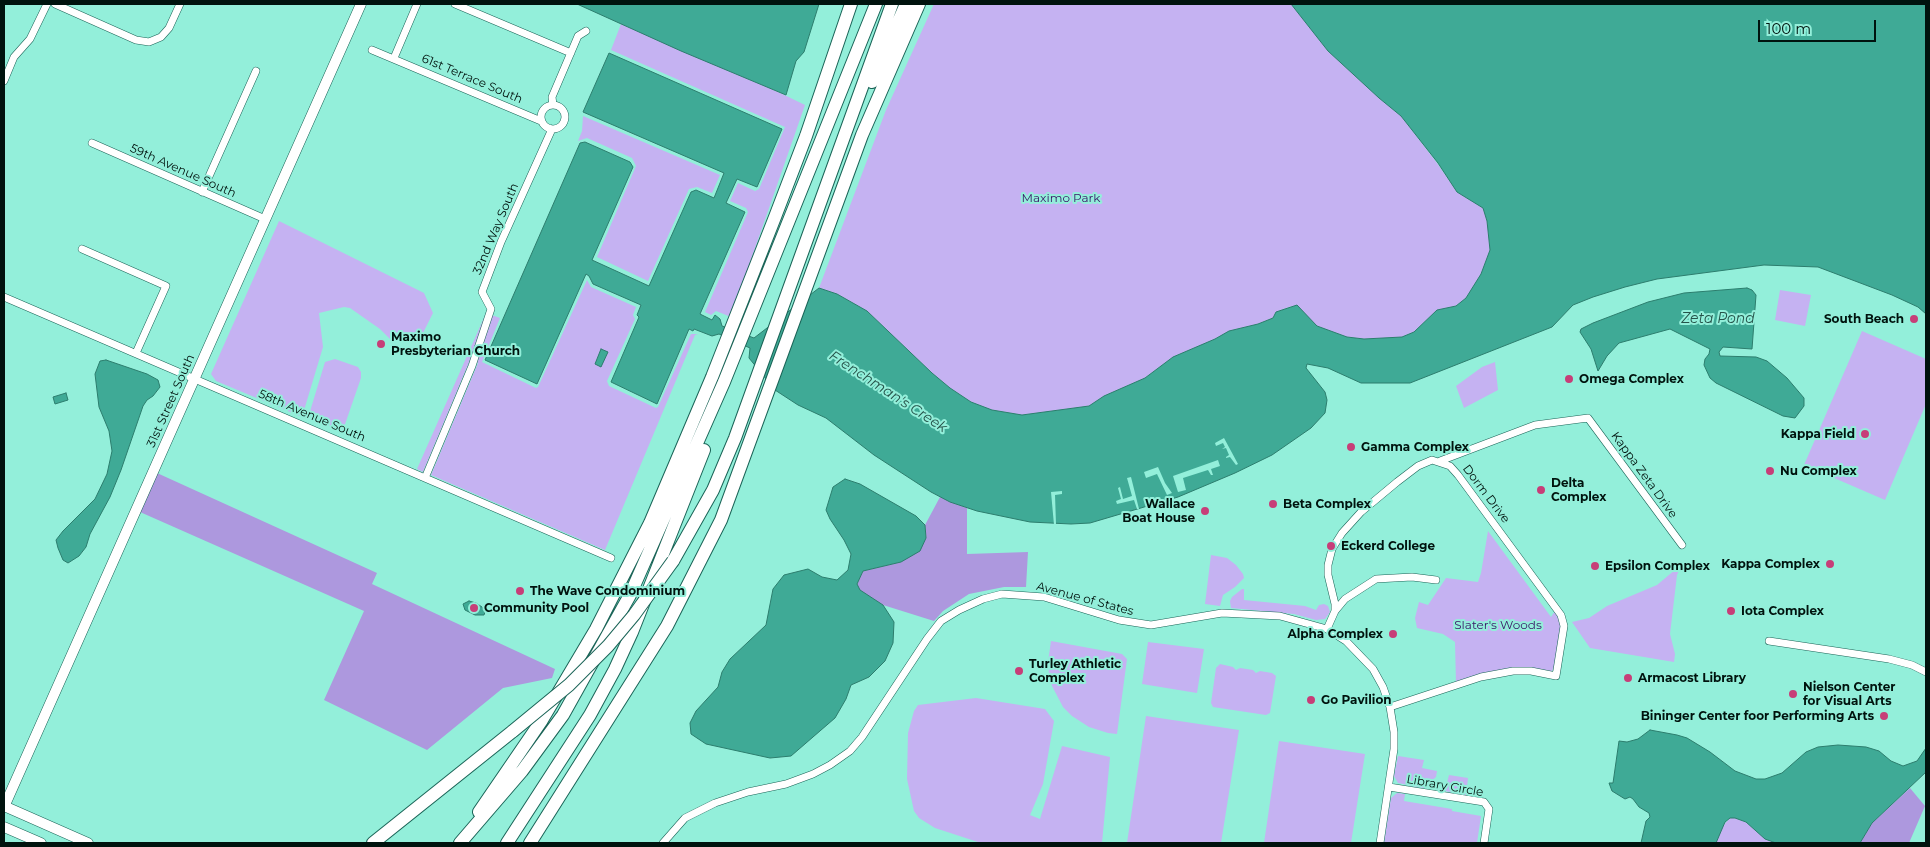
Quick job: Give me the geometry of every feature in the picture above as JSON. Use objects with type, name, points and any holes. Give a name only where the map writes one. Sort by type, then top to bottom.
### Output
[{"type":"highway","points":[[461,842],[485,802],[542,720],[596,629],[650,523],[741,304],[806,136],[851,4]]},
{"type":"highway","points":[[461,842],[522,771],[563,715],[630,595],[718,397],[876,4]]},
{"type":"highway","points":[[373,843],[569,685],[608,646],[634,615],[673,561],[713,490],[750,400],[892,4]]},
{"type":"highway","points":[[855,104],[871,84],[906,4]]},
{"type":"highway","points":[[530,843],[639,673],[685,593],[721,520],[862,135],[920,4]]},
{"type":"highway","points":[[507,843],[590,714],[615,669],[636,623],[712,427],[718,397]]},
{"type":"street","points":[[4,81],[14,57],[30,39],[46,4]]},
{"type":"street","points":[[55,4],[130,38],[149,42],[161,37],[169,28],[180,4]]},
{"type":"street","name":"31st Street South","points":[[4,806],[361,4]]},
{"type":"street","points":[[394,58],[417,4]]},
{"type":"street","points":[[455,4],[571,53]]},
{"type":"street","points":[[552,129],[544,125],[542,112],[544,108],[553,105],[552,97],[578,36],[586,31]]},
{"type":"street","name":"61st Terrace South","points":[[372,50],[542,121]]},
{"type":"street","points":[[202,192],[256,71]]},
{"type":"street","name":"32nd Way South","points":[[425,478],[472,366],[491,309],[482,292],[501,242],[552,129],[561,126],[565,117],[562,109],[553,105]]},
{"type":"street","name":"59th Avenue South","points":[[92,142],[265,219]]},
{"type":"street","points":[[82,249],[166,286],[136,353]]},
{"type":"street","name":"58th Avenue South","points":[[4,297],[611,558]]},
{"type":"street","name":"Kappa Zeta Drive","points":[[1440,461],[1535,425],[1588,418],[1682,545]]},
{"type":"street","points":[[1335,608],[1328,575],[1328,564],[1332,549],[1345,528],[1361,512],[1418,466],[1432,460],[1440,461]]},
{"type":"street","name":"Dorm Drive","points":[[1390,707],[1482,677],[1512,671],[1531,671],[1556,676],[1564,626],[1561,615],[1458,475],[1450,466],[1440,461]]},
{"type":"street","points":[[1327,629],[1335,608],[1376,579],[1412,577],[1436,580]]},
{"type":"street","name":"Avenue of States","points":[[663,843],[685,818],[715,803],[748,792],[786,784],[813,774],[850,751],[862,737],[927,638],[942,621],[959,610],[983,599],[1002,594],[1044,597],[1136,624],[1151,625],[1222,614],[1261,614],[1299,620],[1327,629],[1346,641],[1374,669],[1384,687],[1390,707],[1394,732],[1394,749],[1380,843]]},
{"type":"street","points":[[1769,641],[1889,659],[1912,665],[1926,672]]},
{"type":"street","name":"Library Circle","points":[[1389,787],[1484,802],[1489,809],[1484,843]]},
{"type":"street","points":[[4,806],[88,843]]},
{"type":"street","points":[[4,827],[41,843]]},
{"type":"green space","name":"Maximo Park","points":[[934,4],[1291,4],[1328,51],[1401,116],[1457,192],[1483,208],[1487,221],[1490,250],[1481,274],[1466,298],[1456,306],[1437,310],[1414,332],[1402,337],[1364,339],[1347,337],[1317,326],[1301,311],[1292,306],[1276,312],[1273,318],[1258,324],[1229,331],[1173,357],[1145,378],[1104,396],[1089,406],[1022,415],[992,410],[971,402],[932,373],[867,311],[837,294],[819,288],[886,110]]},
{"type":"green space","points":[[621,24],[805,105],[731,317],[716,311],[711,315],[705,312],[748,212],[746,208],[730,201],[738,183],[755,191],[759,189],[785,127],[611,50]]},
{"type":"green space","points":[[583,116],[720,175],[712,193],[697,187],[689,189],[648,281],[597,257],[636,166],[632,158],[587,138],[578,141],[582,131]]},
{"type":"green space","points":[[279,221],[424,293],[433,313],[423,333],[393,342],[380,329],[350,308],[344,307],[319,313],[323,347],[302,417],[216,381],[211,374]]},
{"type":"green space","points":[[587,280],[591,287],[636,307],[633,315],[635,319],[607,381],[609,386],[656,408],[658,407],[691,334],[698,334],[695,335],[605,550],[431,475],[478,363],[470,360],[423,472],[417,469],[486,313],[500,318],[482,362],[536,388]]},
{"type":"green space","points":[[1780,290],[1811,295],[1805,326],[1775,320]]},
{"type":"green space","name":"Kappa Field","points":[[1862,331],[1926,359],[1926,404],[1885,500],[1804,465]]},
{"type":"green space","points":[[335,359],[358,367],[361,372],[361,378],[343,430],[308,418],[325,362]]},
{"type":"green space","points":[[1495,362],[1498,390],[1464,408],[1456,386],[1482,367]]},
{"type":"green space","name":"Slater's Woods","points":[[1488,531],[1551,617],[1555,611],[1561,625],[1555,666],[1550,674],[1530,670],[1456,684],[1455,642],[1443,634],[1417,628],[1415,618],[1419,602],[1428,605],[1446,578],[1478,582]]},
{"type":"green space","points":[[1211,555],[1227,558],[1236,565],[1244,578],[1223,595],[1220,606],[1205,604]]},
{"type":"green space","points":[[1682,564],[1677,575],[1670,634],[1675,654],[1674,662],[1590,648],[1572,622],[1589,618],[1607,606],[1657,585]]},
{"type":"green space","points":[[1244,589],[1244,600],[1305,606],[1316,610],[1319,605],[1324,604],[1328,606],[1330,612],[1325,619],[1316,620],[1294,614],[1231,608],[1230,601],[1232,597]]},
{"type":"green space","points":[[1051,641],[1122,654],[1127,659],[1117,734],[1089,727],[1072,716],[1063,707],[1052,686],[1049,674],[1048,662]]},
{"type":"green space","points":[[1148,642],[1204,649],[1197,693],[1142,684]]},
{"type":"green space","points":[[1220,664],[1233,667],[1236,670],[1240,668],[1253,670],[1256,673],[1260,671],[1272,673],[1276,676],[1270,713],[1266,715],[1213,707],[1211,703],[1216,668]]},
{"type":"green space","points":[[976,698],[1045,709],[1054,721],[1043,784],[1030,815],[1040,819],[1062,746],[1110,757],[1102,843],[981,843],[935,828],[919,818],[914,811],[907,779],[908,733],[914,711],[918,705]]},
{"type":"green space","points":[[1146,716],[1239,730],[1221,843],[1127,843]]},
{"type":"green space","points":[[1279,741],[1365,754],[1351,843],[1264,843]]},
{"type":"green space","points":[[1398,756],[1424,760],[1422,768],[1437,771],[1436,777],[1423,788],[1398,783],[1394,776]]},
{"type":"green space","points":[[1449,775],[1468,778],[1466,795],[1445,791]]},
{"type":"green space","points":[[1397,793],[1405,794],[1404,801],[1481,816],[1477,843],[1384,843],[1391,798]]},
{"type":"green space","points":[[1730,818],[1746,822],[1765,839],[1776,843],[1716,843],[1721,828]]},
{"type":"shaded area","points":[[157,473],[377,573],[372,584],[555,669],[552,678],[503,688],[427,750],[324,700],[364,611],[140,512]]},
{"type":"shaded area","points":[[940,497],[967,508],[967,554],[1028,552],[1026,587],[1004,587],[969,594],[943,611],[934,621],[883,605],[859,590],[857,584],[863,571],[901,562],[926,538],[925,525]]},
{"type":"shaded area","points":[[1910,788],[1925,806],[1909,843],[1860,843],[1872,823]]},
{"type":"water","points":[[577,4],[819,4],[804,52],[796,61],[786,95],[681,51]]},
{"type":"water","name":"Frenchman's Creek","points":[[1291,4],[1926,4],[1926,314],[1918,307],[1892,295],[1818,267],[1764,265],[1657,279],[1593,297],[1573,305],[1552,327],[1410,383],[1361,383],[1328,368],[1307,364],[1306,368],[1325,392],[1327,400],[1325,413],[1311,428],[1272,455],[1178,497],[1090,523],[1071,524],[1030,522],[977,511],[950,502],[931,492],[874,455],[826,418],[798,405],[775,390],[749,358],[750,348],[719,334],[712,336],[689,329],[657,404],[611,382],[639,317],[637,315],[641,305],[593,284],[586,274],[537,384],[485,360],[580,143],[585,142],[630,162],[633,167],[592,260],[649,286],[691,192],[696,190],[714,198],[724,173],[583,112],[609,53],[782,129],[757,187],[737,179],[726,203],[745,212],[700,314],[712,320],[715,315],[720,319],[722,326],[754,338],[819,288],[837,294],[867,311],[932,373],[971,402],[992,410],[1022,415],[1089,406],[1104,396],[1145,378],[1173,357],[1229,331],[1258,324],[1273,318],[1276,312],[1297,305],[1317,326],[1347,337],[1364,339],[1402,337],[1414,332],[1437,310],[1456,306],[1466,298],[1481,274],[1490,250],[1487,221],[1483,208],[1457,192],[1438,163],[1401,116],[1328,51]]},
{"type":"water","name":"Zeta Pond","points":[[1747,288],[1756,295],[1752,349],[1723,347],[1719,352],[1720,356],[1756,357],[1767,361],[1787,378],[1804,398],[1804,406],[1795,418],[1783,416],[1716,383],[1710,378],[1704,365],[1710,349],[1670,329],[1619,343],[1607,356],[1598,371],[1591,349],[1580,332],[1581,329],[1593,323],[1648,302],[1684,293]]},
{"type":"water","points":[[601,349],[608,352],[601,367],[595,364]]},
{"type":"water","points":[[106,360],[147,374],[158,380],[160,387],[143,406],[121,470],[110,497],[90,534],[86,547],[79,556],[68,563],[63,560],[56,540],[95,499],[107,474],[112,451],[109,431],[99,407],[95,374],[100,361]]},
{"type":"water","points":[[66,393],[68,400],[55,404],[53,397]]},
{"type":"water","points":[[845,479],[860,484],[916,516],[925,525],[926,538],[920,551],[901,562],[863,571],[857,584],[860,590],[883,605],[894,622],[893,643],[885,661],[869,677],[851,685],[846,699],[835,718],[791,756],[770,758],[706,744],[691,734],[690,723],[696,711],[718,687],[722,672],[730,659],[766,625],[773,589],[784,575],[808,569],[822,577],[837,580],[848,570],[851,554],[826,510],[833,487]]},
{"type":"water","name":"Community Pool","points":[[469,601],[482,607],[485,612],[484,615],[475,615],[465,610],[463,604]]},
{"type":"water","points":[[1650,730],[1687,738],[1735,771],[1756,779],[1765,779],[1782,773],[1806,752],[1818,747],[1838,745],[1866,747],[1879,751],[1891,761],[1903,766],[1917,761],[1926,748],[1926,772],[1872,823],[1860,843],[1776,843],[1765,839],[1746,822],[1730,818],[1725,822],[1716,843],[1641,843],[1646,821],[1650,817],[1649,813],[1639,807],[1630,797],[1625,799],[1612,791],[1609,783],[1613,783],[1619,741],[1627,742],[1638,739]]},
{"type":"pier","points":[[1224,438],[1238,464],[1236,465],[1230,457],[1226,458],[1229,455],[1226,448],[1222,449],[1225,447],[1223,443],[1216,446],[1215,443]]},
{"type":"pier","points":[[1218,460],[1220,466],[1211,469],[1213,475],[1208,470],[1183,478],[1186,490],[1178,492],[1173,476]]},
{"type":"pier","points":[[1158,467],[1172,493],[1167,495],[1157,474],[1146,478],[1144,472]]},
{"type":"pier","points":[[1131,477],[1139,509],[1137,509],[1134,500],[1117,504],[1116,501],[1121,499],[1118,488],[1120,487],[1123,499],[1132,496],[1127,478]]},
{"type":"pier","points":[[1062,491],[1062,494],[1055,495],[1056,524],[1054,525],[1051,492]]},
{"type":"place","name":"South Beach","points":[[1914,319]]},
{"type":"place","name":"Maximo Presbyterian Church","points":[[381,344]]},
{"type":"place","name":"Omega Complex","points":[[1569,379]]},
{"type":"place","name":"Kappa Field","points":[[1865,434]]},
{"type":"place","name":"Gamma Complex","points":[[1351,447]]},
{"type":"place","name":"Nu Complex","points":[[1770,471]]},
{"type":"place","name":"Delta Complex","points":[[1541,490]]},
{"type":"place","name":"Beta Complex","points":[[1273,504]]},
{"type":"place","name":"Wallace Boat House","points":[[1205,511]]},
{"type":"place","name":"Eckerd College","points":[[1331,546]]},
{"type":"place","name":"Kappa Complex","points":[[1830,564]]},
{"type":"place","name":"Epsilon Complex","points":[[1595,566]]},
{"type":"place","name":"The Wave Condominium","points":[[520,591]]},
{"type":"place","name":"Community Pool","points":[[474,608]]},
{"type":"place","name":"Iota Complex","points":[[1731,611]]},
{"type":"place","name":"Alpha Complex","points":[[1393,634]]},
{"type":"place","name":"Turley Athletic Complex","points":[[1019,671]]},
{"type":"place","name":"Armacost Library","points":[[1628,678]]},
{"type":"place","name":"Nielson Center for Visual Arts","points":[[1793,694]]},
{"type":"place","name":"Go Pavilion","points":[[1311,700]]},
{"type":"place","name":"Bininger Center foor Performing Arts","points":[[1884,716]]}]
